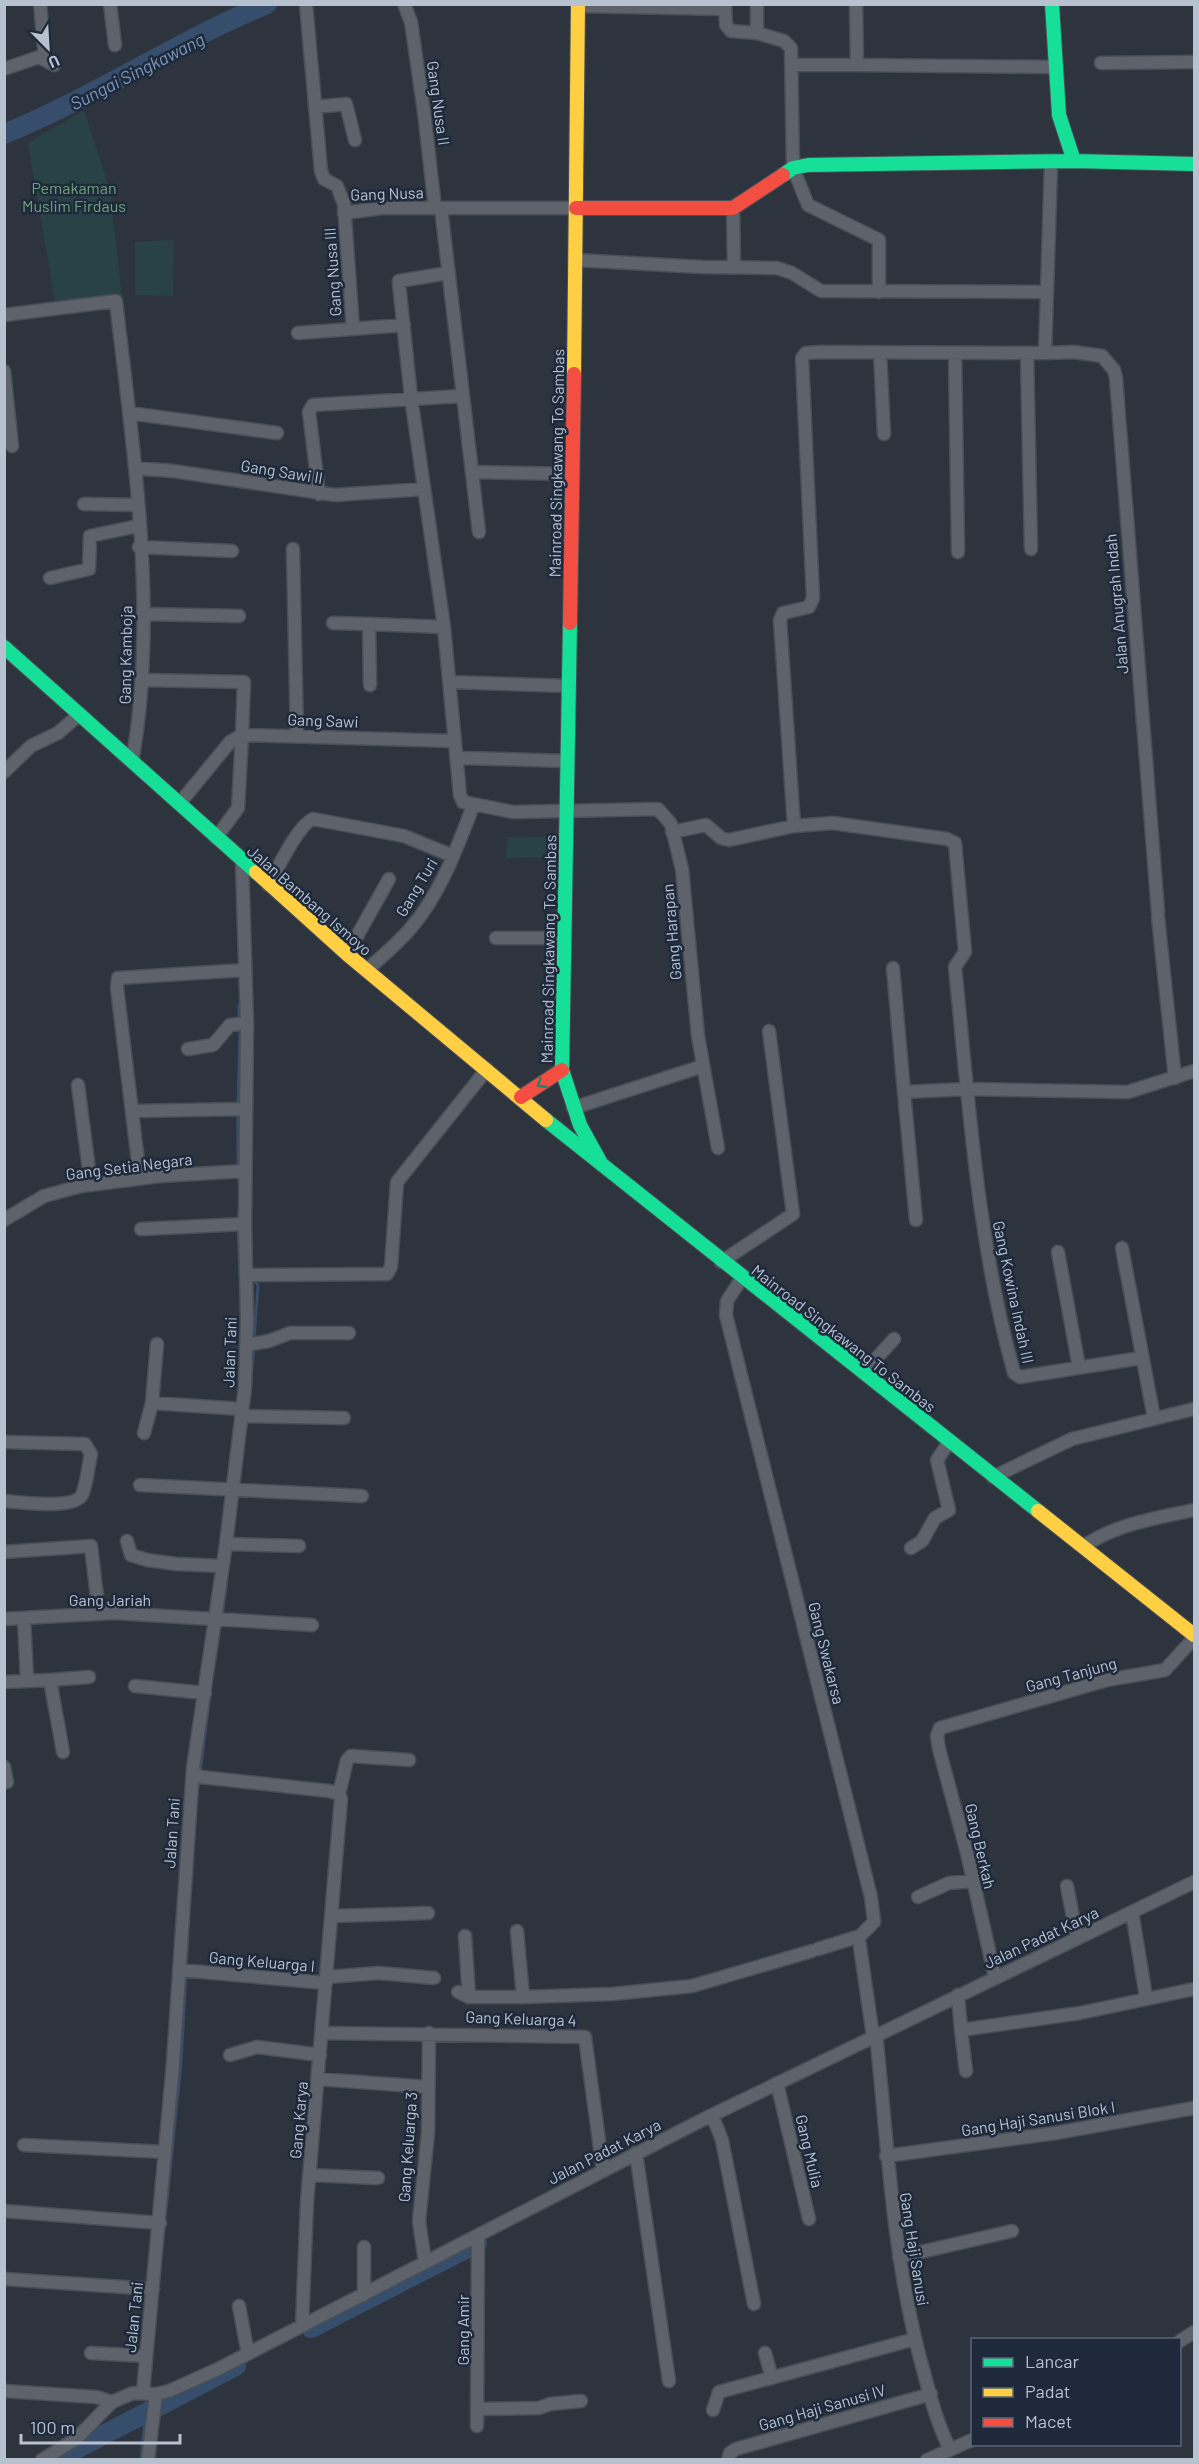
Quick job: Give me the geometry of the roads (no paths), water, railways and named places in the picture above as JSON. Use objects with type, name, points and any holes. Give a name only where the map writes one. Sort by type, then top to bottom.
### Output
[{"type":"main road","points":[[1053,4],[1059,115],[1074,161]]},
{"type":"main road","name":"Mainroad Singkawang To Sambas","points":[[578,5],[573,474],[562,1070],[573,1108],[603,1167],[721,1262],[737,1284],[863,1373],[947,1445],[993,1476],[1084,1546],[1194,1636]]},
{"type":"main road","points":[[576,208],[734,208],[793,168],[832,163],[1074,161],[1194,164]]},
{"type":"main road","name":"Jalan Bambang Ismoyo","points":[[4,647],[74,719],[132,762],[216,838],[242,868],[268,885],[366,971],[603,1167]]},
{"type":"main road","points":[[521,1097],[562,1070]]},
{"type":"street","points":[[4,69],[35,58],[49,61],[40,4]]},
{"type":"street","points":[[110,4],[115,45]]},
{"type":"street","name":"Gang Nusa","points":[[306,4],[322,176],[337,186],[344,213],[382,208],[576,208]]},
{"type":"street","name":"Gang Nusa II","points":[[404,4],[411,22],[448,273],[479,532]]},
{"type":"street","points":[[757,4],[757,33]]},
{"type":"street","points":[[856,4],[857,65]]},
{"type":"street","points":[[578,5],[725,7],[726,25],[731,31],[757,33],[788,43],[793,65],[793,168],[808,205],[879,240],[879,291]]},
{"type":"street","points":[[1101,63],[1194,62]]},
{"type":"street","points":[[793,65],[1055,67]]},
{"type":"street","points":[[315,107],[346,104],[355,140]]},
{"type":"street","points":[[672,832],[706,825],[721,838],[729,840],[794,826],[780,620],[783,613],[809,607],[813,598],[801,363],[804,354],[810,352],[1045,353],[1051,162]]},
{"type":"street","points":[[734,208],[735,267]]},
{"type":"street","name":"Gang Nusa III","points":[[344,213],[353,329]]},
{"type":"street","points":[[575,260],[777,268],[792,273],[821,291],[1047,292]]},
{"type":"street","points":[[448,273],[399,281],[411,397],[444,627],[460,795],[464,802],[473,806],[513,812],[567,811]]},
{"type":"street","points":[[4,315],[116,301],[135,468]]},
{"type":"street","points":[[298,333],[404,324]]},
{"type":"street","name":"Jalan Anugrah Indah","points":[[1045,353],[1074,352],[1102,356],[1114,370],[1116,378],[1158,914],[1175,1078]]},
{"type":"street","points":[[880,353],[884,434]]},
{"type":"street","points":[[955,353],[958,552]]},
{"type":"street","points":[[1027,353],[1031,549]]},
{"type":"street","points":[[4,370],[12,446]]},
{"type":"street","points":[[319,494],[310,407],[329,403],[411,397],[462,396]]},
{"type":"street","points":[[129,413],[277,433]]},
{"type":"street","name":"Gang Sawi II","points":[[135,468],[201,475],[319,494],[355,495],[424,489]]},
{"type":"street","name":"Gang Kamboja","points":[[132,762],[139,722],[142,680],[140,547],[135,468]]},
{"type":"street","points":[[472,472],[573,474]]},
{"type":"street","points":[[84,504],[138,505]]},
{"type":"street","points":[[50,578],[89,569],[90,536],[138,526]]},
{"type":"street","points":[[140,547],[232,551]]},
{"type":"street","points":[[293,549],[297,736]]},
{"type":"street","points":[[142,614],[239,616]]},
{"type":"street","points":[[333,623],[444,627]]},
{"type":"street","points":[[369,624],[370,685]]},
{"type":"street","points":[[142,680],[242,680],[238,808],[216,838]]},
{"type":"street","points":[[449,682],[569,686]]},
{"type":"street","points":[[4,772],[31,746],[74,719]]},
{"type":"street","points":[[179,804],[230,742],[242,735]]},
{"type":"street","name":"Gang Sawi","points":[[242,735],[454,741]]},
{"type":"street","points":[[462,758],[567,761]]},
{"type":"street","name":"Gang Turi","points":[[366,971],[410,929],[453,856],[473,806]]},
{"type":"street","name":"Gang Harapan","points":[[567,811],[658,809],[671,824],[682,869],[703,1066],[718,1148]]},
{"type":"street","points":[[268,885],[299,834],[313,819],[404,836],[453,856]]},
{"type":"street","name":"Gang Kowina Indah III","points":[[794,826],[833,823],[947,839],[955,843],[964,952],[955,967],[980,1212],[1014,1372],[1020,1377],[1141,1358]]},
{"type":"street","name":"Jalan Tani","points":[[148,2460],[153,2416],[146,2356],[165,2152],[186,1970],[197,1774],[205,1693],[220,1618],[222,1566],[229,1544],[238,1491],[250,1276],[238,1171],[241,1023],[246,970],[242,868]]},
{"type":"street","points":[[346,954],[389,879]]},
{"type":"street","points":[[496,938],[565,938]]},
{"type":"street","points":[[893,968],[916,1220]]},
{"type":"street","points":[[140,1178],[117,988],[118,978],[246,970]]},
{"type":"street","points":[[188,1048],[216,1044],[224,1029],[241,1023]]},
{"type":"street","points":[[721,1262],[793,1214],[769,1031]]},
{"type":"street","points":[[573,1108],[703,1066]]},
{"type":"street","points":[[250,1276],[387,1274],[391,1268],[397,1182],[487,1069]]},
{"type":"street","points":[[904,1092],[967,1089],[1128,1092],[1194,1071]]},
{"type":"street","points":[[78,1085],[91,1185]]},
{"type":"street","points":[[133,1111],[238,1109]]},
{"type":"street","name":"Gang Setia Negara","points":[[4,1220],[44,1196],[91,1185],[140,1178],[238,1171]]},
{"type":"street","points":[[141,1229],[244,1224]]},
{"type":"street","points":[[1122,1248],[1154,1418]]},
{"type":"street","points":[[1058,1252],[1079,1367]]},
{"type":"street","name":"Gang Swakarsa","points":[[737,1284],[726,1307],[728,1325],[871,1897],[874,1922],[860,1936]]},
{"type":"street","points":[[246,1345],[269,1341],[290,1333],[349,1333]]},
{"type":"street","points":[[863,1373],[894,1339]]},
{"type":"street","points":[[144,1433],[152,1403],[157,1344]]},
{"type":"street","points":[[152,1403],[242,1412],[344,1418]]},
{"type":"street","points":[[993,1476],[1071,1439],[1194,1409]]},
{"type":"street","points":[[4,1442],[85,1444],[91,1454],[82,1495],[76,1500],[66,1504],[4,1501]]},
{"type":"street","points":[[911,1548],[922,1541],[936,1518],[949,1510],[937,1458],[947,1445]]},
{"type":"street","points":[[140,1485],[362,1496]]},
{"type":"street","points":[[1084,1546],[1096,1537],[1116,1530],[1194,1510]]},
{"type":"street","points":[[126,1541],[131,1555],[147,1560],[222,1566]]},
{"type":"street","points":[[229,1544],[299,1546]]},
{"type":"street","points":[[4,1552],[91,1546],[99,1614]]},
{"type":"street","name":"Gang Jariah","points":[[4,1619],[99,1614],[220,1618],[312,1625]]},
{"type":"street","points":[[24,1618],[27,1681]]},
{"type":"street","name":"Gang Tanjung","points":[[944,1727],[1107,1680],[1165,1670],[1194,1636]]},
{"type":"street","points":[[4,1682],[89,1677]]},
{"type":"street","points":[[50,1680],[63,1752]]},
{"type":"street","points":[[135,1686],[205,1693]]},
{"type":"street","name":"Gang Berkah","points":[[944,1727],[940,1728],[937,1736],[995,1977]]},
{"type":"street","name":"Gang Karya","points":[[302,2326],[309,2175],[333,1916],[341,1799],[339,1794],[347,1760],[351,1756],[409,1760]]},
{"type":"street","points":[[4,1767],[7,1782],[4,1782]]},
{"type":"street","points":[[197,1774],[339,1794]]},
{"type":"street","points":[[918,1897],[949,1883],[973,1881]]},
{"type":"street","name":"Jalan Padat Karya","points":[[42,2460],[76,2439],[112,2402],[124,2396],[177,2389],[364,2295],[603,2170],[636,2159],[958,1999],[995,1977],[1194,1882]]},
{"type":"street","points":[[1067,1886],[1077,1938]]},
{"type":"street","points":[[1131,1912],[1146,1997]]},
{"type":"street","points":[[333,1916],[428,1913]]},
{"type":"street","points":[[517,1931],[524,1997]]},
{"type":"street","points":[[465,1936],[464,1995],[524,1997],[612,1994],[692,1986],[860,1936],[876,2039]]},
{"type":"street","name":"Gang Keluarga I","points":[[186,1970],[326,1980],[379,1973],[434,1978]]},
{"type":"street","points":[[961,2030],[1080,2013],[1146,1997],[1194,1989]]},
{"type":"street","points":[[958,1999],[966,2071]]},
{"type":"street","points":[[323,2033],[429,2034]]},
{"type":"street","name":"Gang Keluarga 3","points":[[425,2262],[419,2221],[426,2154],[429,2034]]},
{"type":"street","name":"Gang Keluarga 4","points":[[429,2034],[585,2037],[603,2170]]},
{"type":"street","name":"Gang Haji Sanusi","points":[[876,2039],[886,2156],[899,2257],[915,2339],[950,2449]]},
{"type":"street","points":[[230,2055],[257,2047],[320,2055]]},
{"type":"street","points":[[318,2079],[428,2087]]},
{"type":"street","name":"Gang Mulia","points":[[778,2087],[809,2219]]},
{"type":"street","name":"Gang Haji Sanusi Blok I","points":[[886,2156],[1056,2133],[1194,2108]]},
{"type":"street","points":[[714,2120],[754,2304]]},
{"type":"street","points":[[24,2145],[165,2152]]},
{"type":"street","points":[[636,2159],[669,2380]]},
{"type":"street","points":[[309,2175],[378,2178]]},
{"type":"street","points":[[4,2211],[160,2223]]},
{"type":"street","points":[[899,2257],[1012,2231]]},
{"type":"street","name":"Gang Amir","points":[[477,2426],[478,2235]]},
{"type":"street","points":[[364,2247],[364,2295]]},
{"type":"street","points":[[4,2279],[153,2289]]},
{"type":"street","points":[[238,2306],[248,2354]]},
{"type":"street","points":[[1181,2340],[1194,2332]]},
{"type":"street","points":[[713,2410],[719,2392],[915,2339]]},
{"type":"street","points":[[91,2353],[146,2356]]},
{"type":"street","points":[[765,2353],[772,2378]]},
{"type":"street","points":[[4,2391],[96,2397],[112,2402]]},
{"type":"street","name":"Gang Haji Sanusi IV","points":[[728,2460],[730,2453],[736,2449],[931,2394]]},
{"type":"street","points":[[478,2409],[539,2408],[581,2401]]},
{"type":"street","points":[[927,2460],[971,2439]]},
{"type":"waterway","name":"Sungai Singkawang","points":[[4,134],[71,103],[201,35],[267,4]]},
{"type":"waterway","points":[[239,1005],[239,1021]]},
{"type":"waterway","points":[[238,1105],[240,1028]]},
{"type":"waterway","points":[[238,1112],[238,1168]]},
{"type":"waterway","points":[[238,1175],[240,1189]]},
{"type":"waterway","points":[[238,1222],[239,1208]]},
{"type":"waterway","points":[[238,1228],[240,1276],[242,1276]]},
{"type":"waterway","points":[[254,1278],[258,1286],[254,1339]]},
{"type":"waterway","points":[[251,1381],[254,1346]]},
{"type":"waterway","points":[[222,1616],[226,1586]]},
{"type":"waterway","points":[[213,1672],[221,1622]]},
{"type":"waterway","points":[[200,1773],[212,1678]]},
{"type":"waterway","points":[[197,1797],[199,1779]]},
{"type":"waterway","points":[[190,1892],[192,1869]]},
{"type":"waterway","points":[[186,1967],[188,1935]]},
{"type":"waterway","points":[[158,2287],[181,2063],[186,1974]]},
{"type":"waterway","points":[[311,2328],[477,2243]]},
{"type":"waterway","points":[[55,2460],[236,2366]]},
{"type":"waterway","points":[[141,2460],[147,2398]]},
{"type":"park label","name":"Pemakaman Muslim Firdaus","points":[[74,196]]}]
